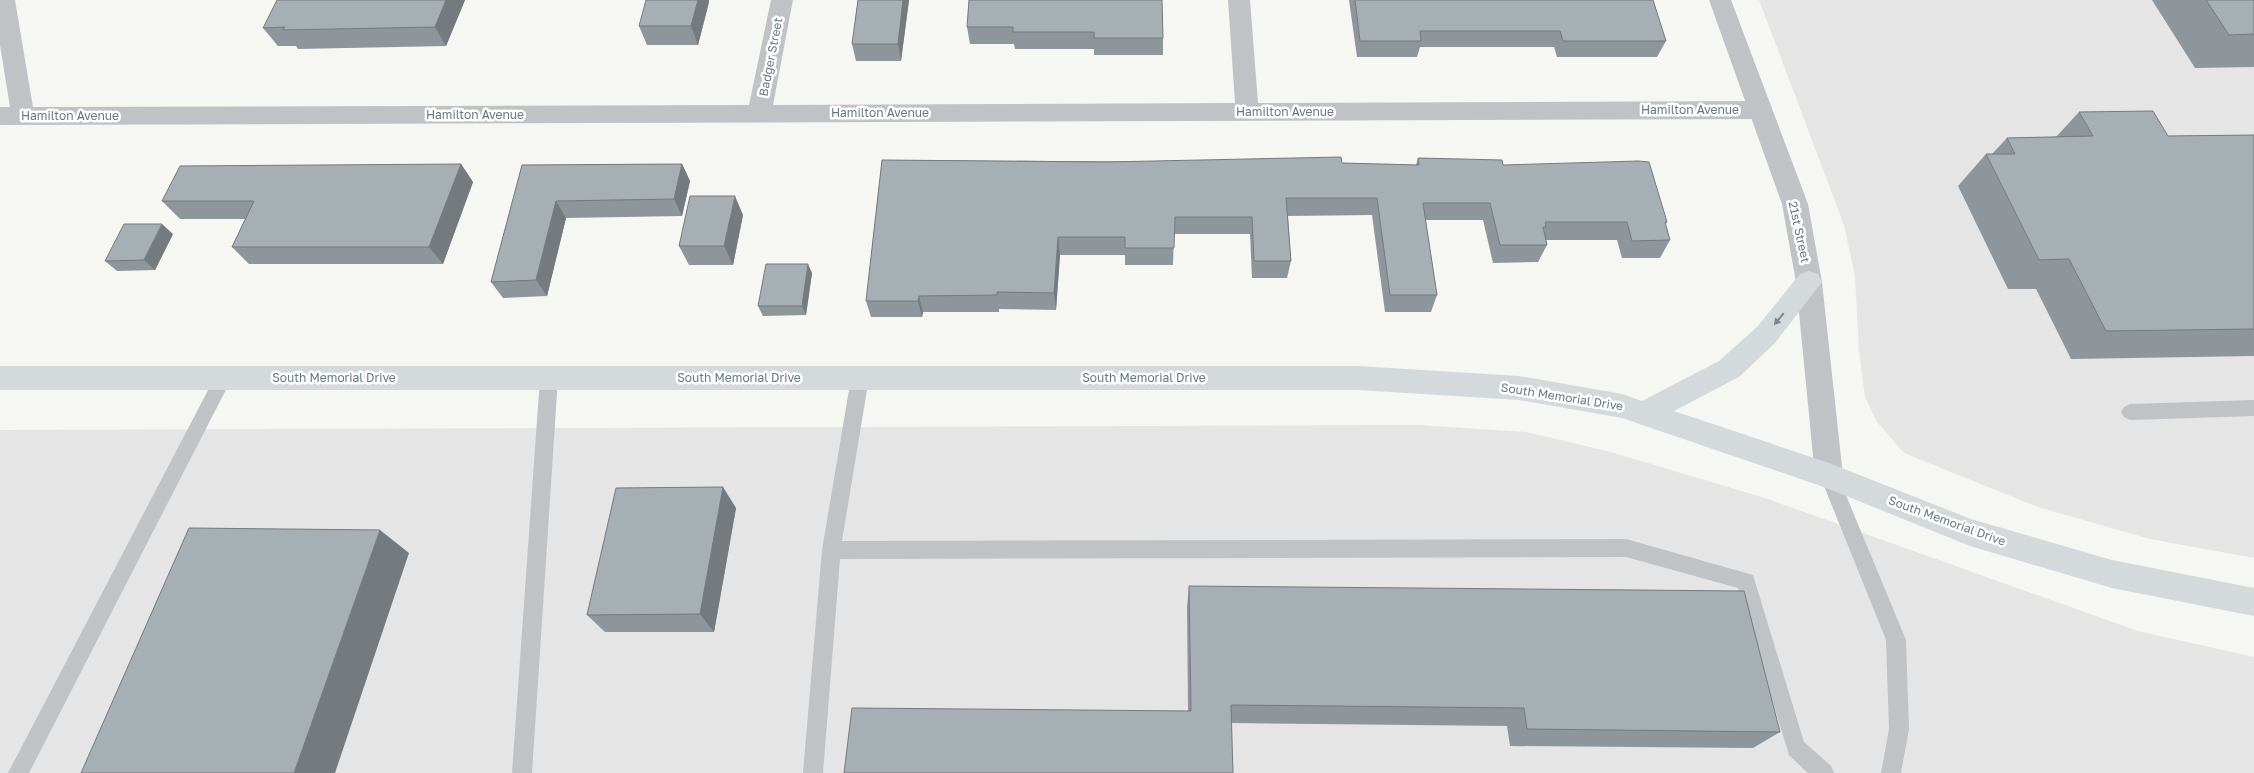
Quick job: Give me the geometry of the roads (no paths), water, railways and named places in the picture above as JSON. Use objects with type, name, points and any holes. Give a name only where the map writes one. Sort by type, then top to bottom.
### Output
[{"type":"main road","points":[[1644,413],[1729,370],[1766,335],[1809,282]]},
{"type":"main road","name":"South Memorial Drive","points":[[0,378],[1358,378],[1519,388],[1622,406],[1829,476],[1970,532],[2102,572],[2254,602]]},
{"type":"street","points":[[4,0],[12,116]]},
{"type":"street","name":"Badger Street","points":[[759,114],[782,0]]},
{"type":"street","points":[[1239,0],[1247,112]]},
{"type":"street","name":"21st Street","points":[[1720,0],[1795,204],[1809,282],[1829,476]]},
{"type":"street","name":"Hamilton Avenue","points":[[12,116],[1760,110]]},
{"type":"lane","points":[[18,773],[223,378]]},
{"type":"lane","points":[[522,773],[550,378]]},
{"type":"lane","points":[[813,773],[831,550],[860,378]]},
{"type":"lane","points":[[2130,412],[2254,408]]},
{"type":"lane","points":[[1829,476],[1896,640],[1899,730],[1891,773]]},
{"type":"lane","points":[[831,550],[1626,548],[1746,581],[1796,748],[1824,773]]}]
